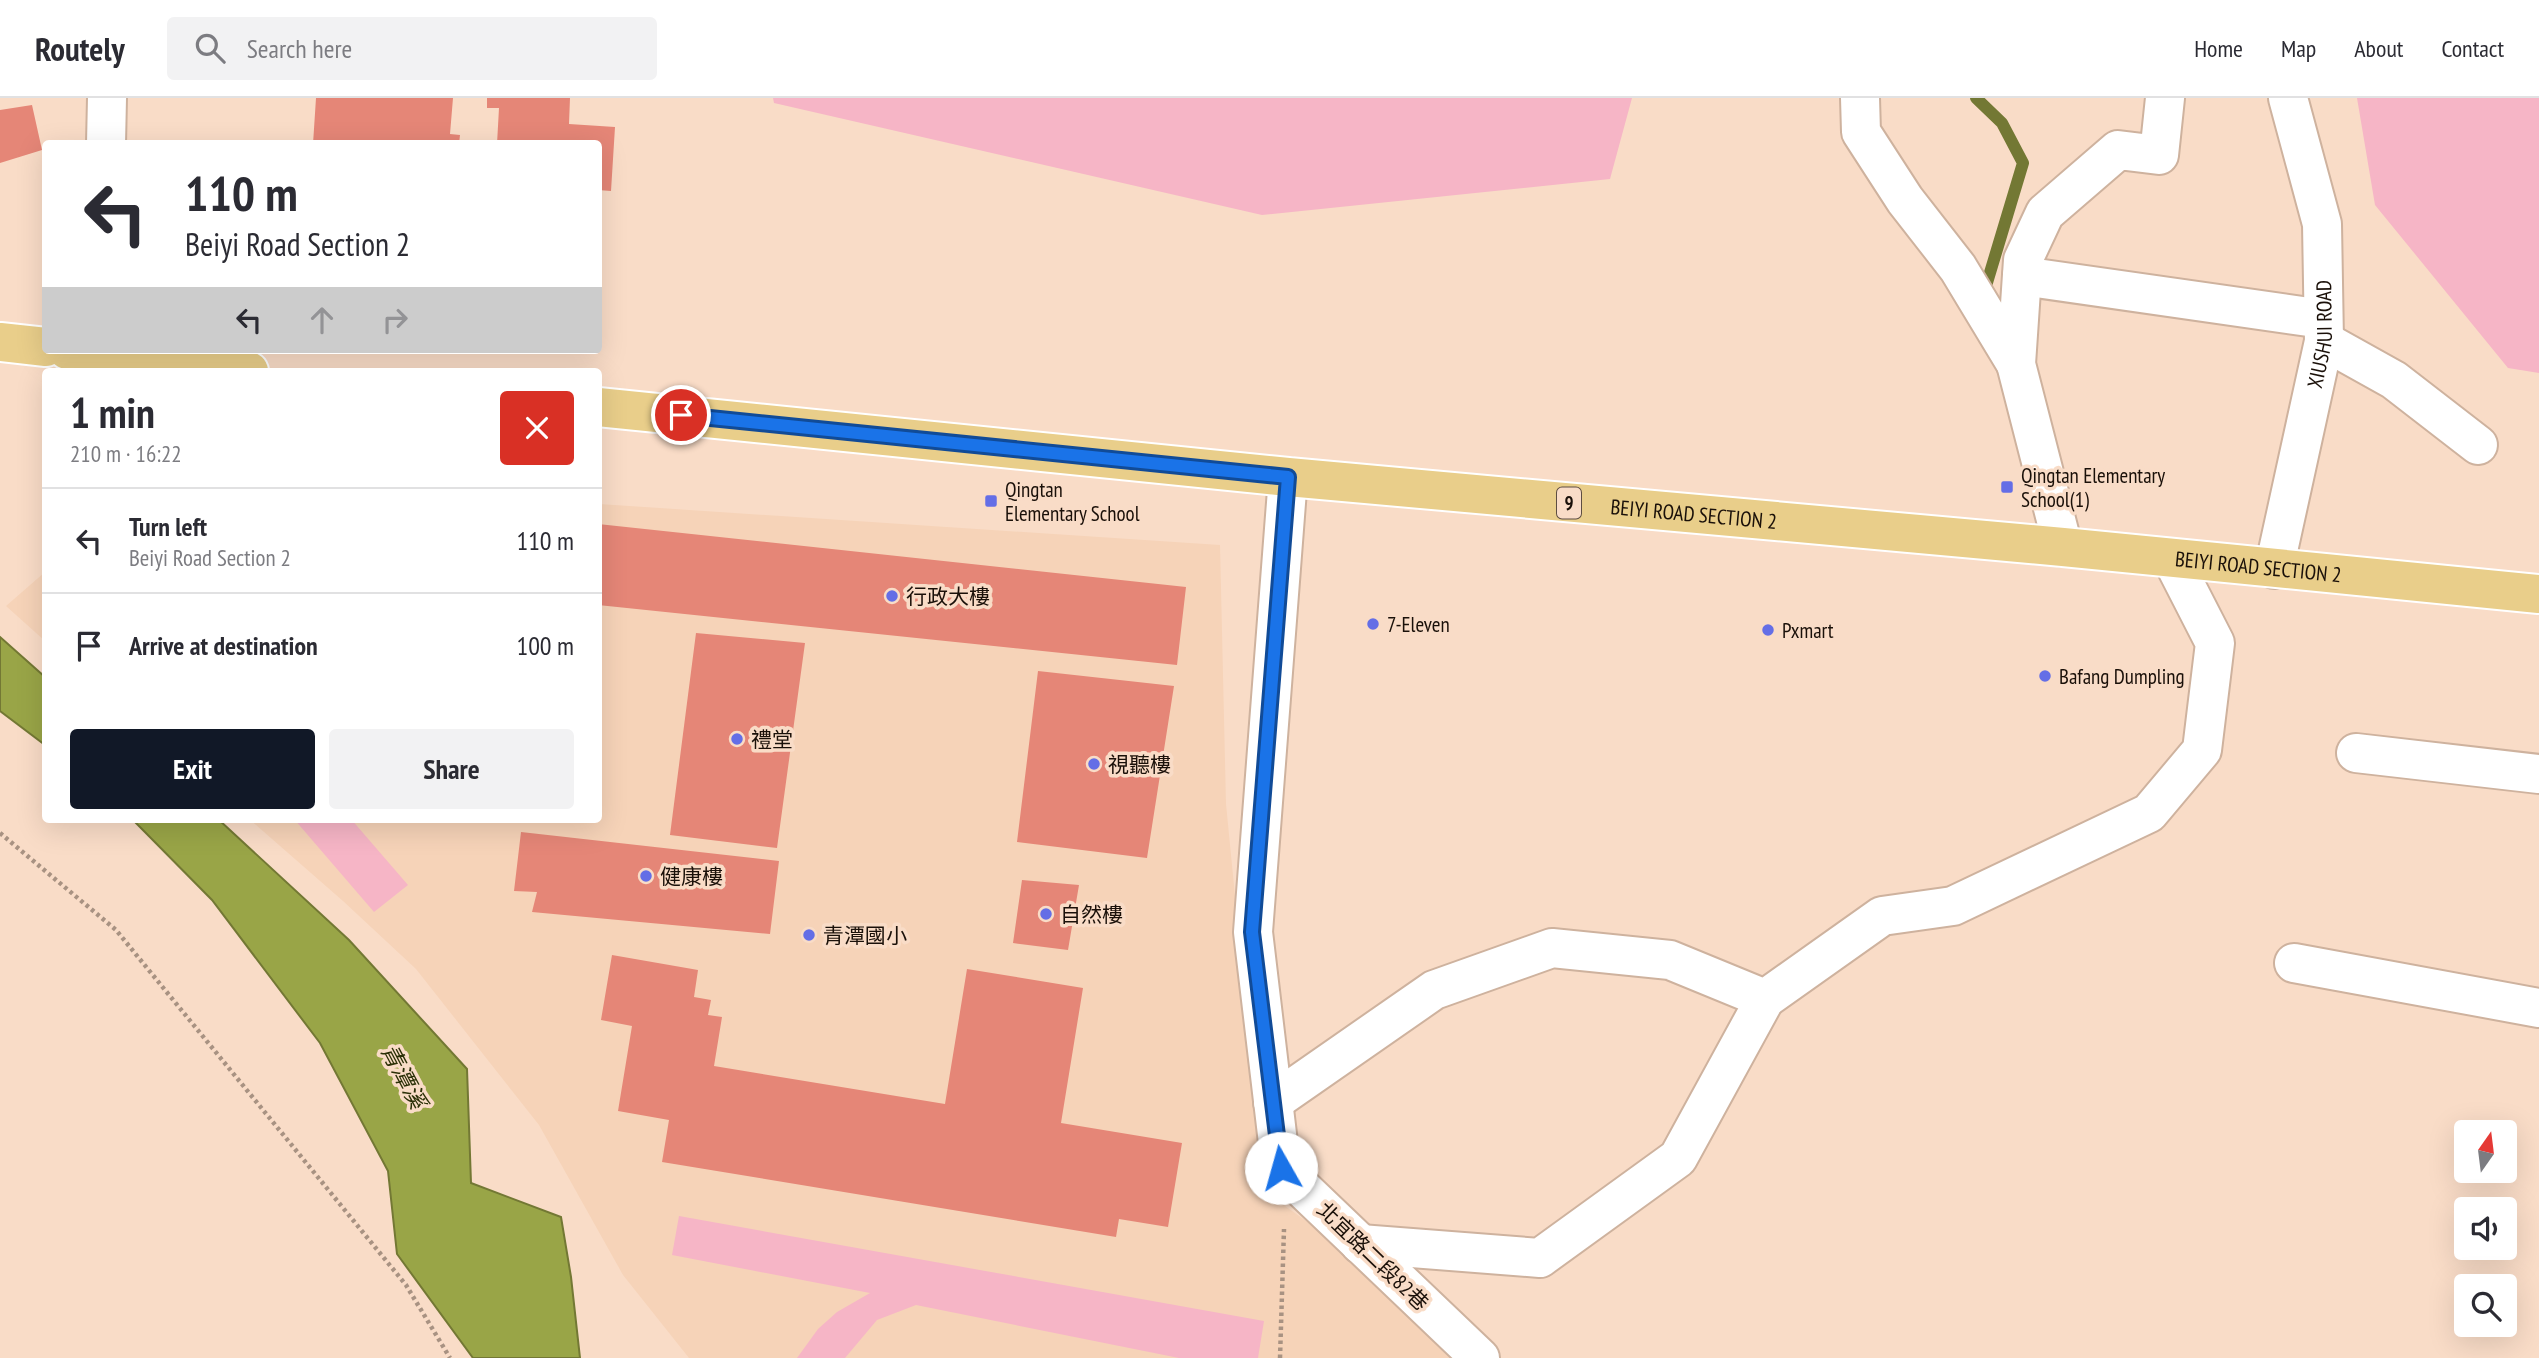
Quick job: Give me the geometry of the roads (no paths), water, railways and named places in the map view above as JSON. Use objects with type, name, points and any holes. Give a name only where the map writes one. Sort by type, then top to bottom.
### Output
[{"type":"main road","points":[[0,342],[42,347]]},
{"type":"main road","points":[[110,354],[225,368]]},
{"type":"main road","name":"BEIYI ROAD SECTION 2","points":[[602,407],[1288,477],[2063,547],[2539,594]]},
{"type":"street","points":[[107,98],[107,140]]},
{"type":"street","points":[[1860,98],[1861,132],[1905,200],[1958,268],[2016,364],[2063,547]]},
{"type":"street","points":[[2016,364],[2023,260],[2045,213],[2118,150],[2159,155],[2165,98]]},
{"type":"street","name":"XIUSHUI ROAD","points":[[2274,569],[2324,330],[2322,224],[2288,98]]},
{"type":"street","points":[[2022,276],[2324,330],[2478,445]]},
{"type":"street","name":"北宜路二段82巷","points":[[1288,477],[1252,932],[1281,1168],[1480,1358]]},
{"type":"street","points":[[1360,1244],[1541,1258],[1678,1158],[1765,999],[1882,916],[1953,906],[2149,813],[2202,750],[2215,643],[2172,559]]},
{"type":"street","points":[[2356,753],[2539,774]]},
{"type":"street","points":[[1273,1102],[1434,990],[1552,948],[1670,960],[1765,999]]},
{"type":"street","points":[[2294,963],[2539,1008]]},
{"type":"water","points":[[0,637],[42,674],[42,743],[0,711]]},
{"type":"water","name":"青潭溪","points":[[136,823],[222,823],[349,940],[467,1069],[471,1183],[561,1217],[580,1358],[473,1358],[397,1254],[388,1171],[320,1043],[212,900]]},
{"type":"waterway","points":[[1976,98],[2002,123],[2023,163],[1986,286]]},
{"type":"place","name":"Qingtan Elementary School(1)","points":[[2007,487]]},
{"type":"place","name":"Qingtan Elementary School","points":[[991,501]]},
{"type":"place","name":"行政大樓","points":[[892,596]]},
{"type":"place","name":"7-Eleven","points":[[1373,624]]},
{"type":"place","name":"Pxmart","points":[[1768,630]]},
{"type":"place","name":"Bafang Dumpling","points":[[2045,676]]},
{"type":"place","name":"禮堂","points":[[737,739]]},
{"type":"place","name":"視聽樓","points":[[1094,764]]},
{"type":"place","name":"健康樓","points":[[646,876]]},
{"type":"place","name":"自然樓","points":[[1046,914]]},
{"type":"place","name":"青潭國小","points":[[809,935]]}]
